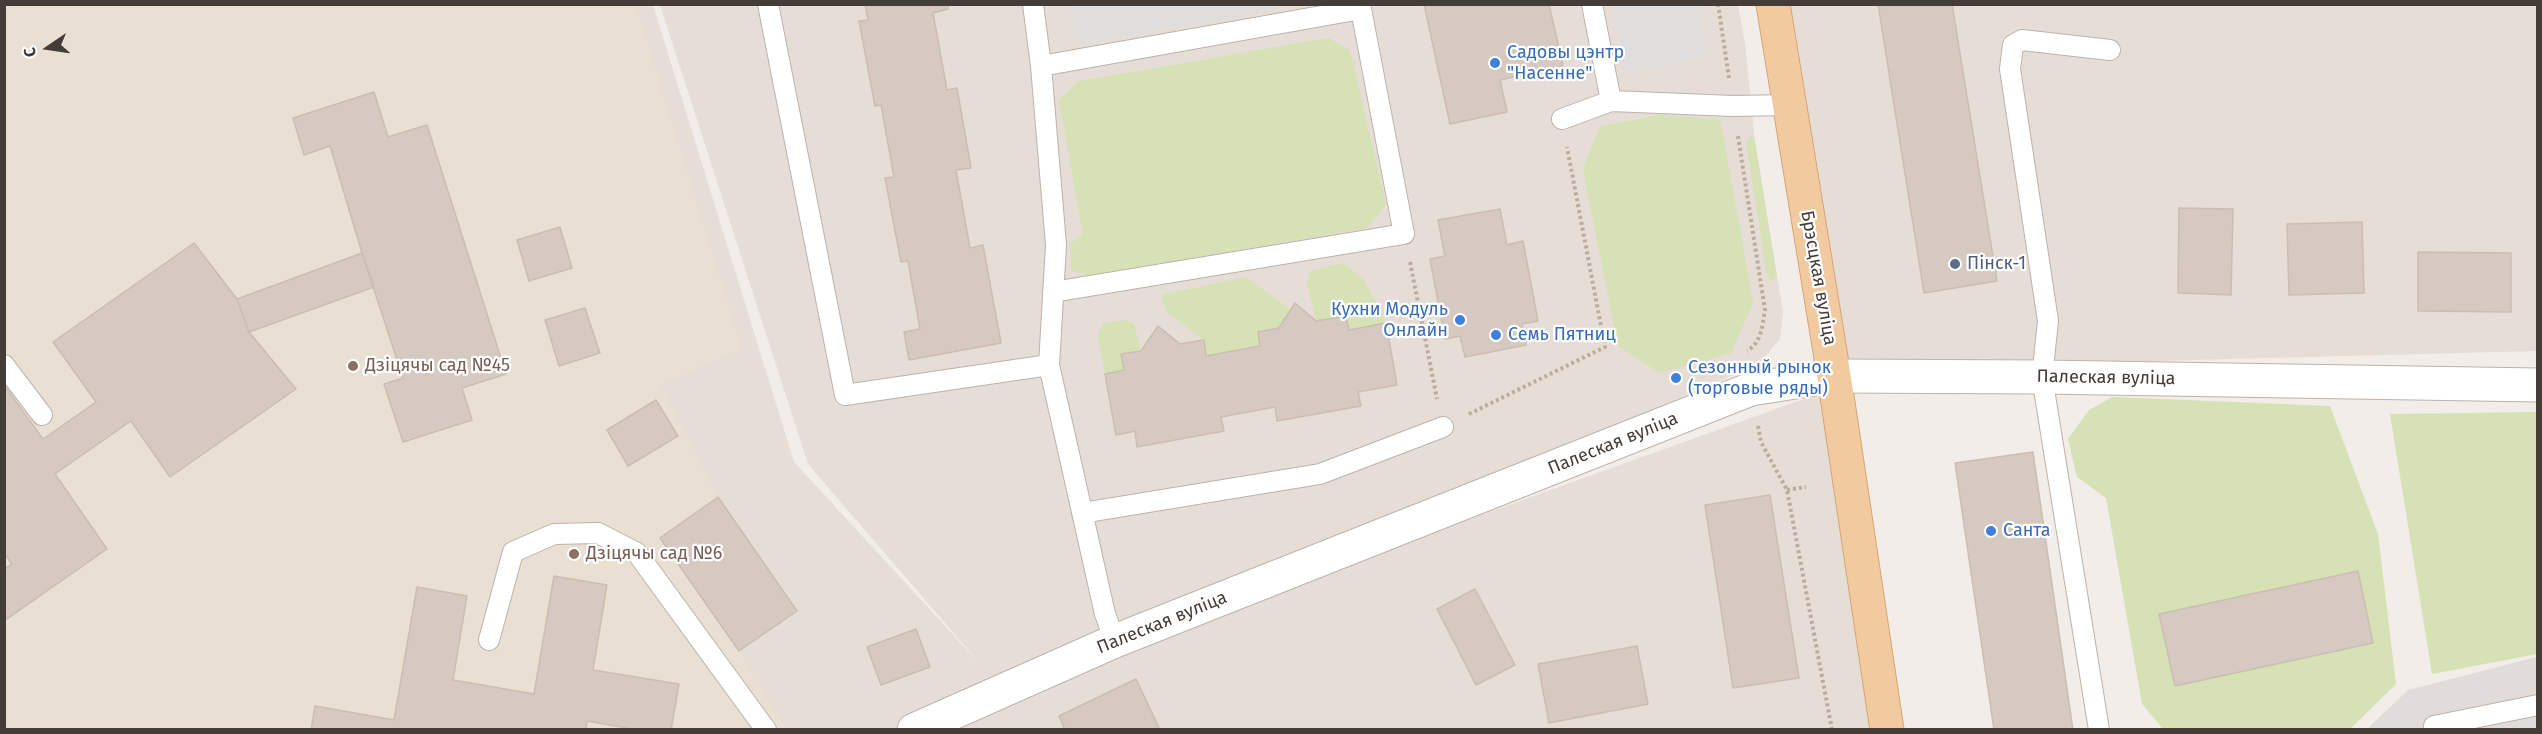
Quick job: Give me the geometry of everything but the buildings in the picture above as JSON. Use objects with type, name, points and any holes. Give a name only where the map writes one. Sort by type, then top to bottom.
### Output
[{"type":"main road","name":"Брэсцкая вуліца","points":[[1773,4],[1834,376],[1887,729]]},
{"type":"street","name":"Палеская вуліца","points":[[914,729],[1115,641],[1751,389],[1834,376],[2538,385]]},
{"type":"lane","points":[[768,4],[845,394],[1049,365]]},
{"type":"lane","points":[[1033,4],[1041,66],[1056,245],[1049,365],[1105,614],[1115,641]]},
{"type":"lane","points":[[1592,4],[1611,100]]},
{"type":"lane","points":[[1041,66],[1360,7],[1404,234],[1053,292]]},
{"type":"lane","points":[[2099,729],[2042,377],[2048,321],[2010,69],[2013,45],[2022,40],[2110,50]]},
{"type":"lane","points":[[1562,120],[1611,100],[1734,106],[1790,105]]},
{"type":"lane","points":[[4,366],[42,415]]},
{"type":"lane","points":[[1082,513],[1320,474],[1443,427]]},
{"type":"lane","points":[[489,640],[513,552],[554,534],[598,533],[637,553],[766,729]]},
{"type":"lane","points":[[2434,726],[2538,705]]},
{"type":"path","points":[[1718,4],[1765,310],[1761,335],[1755,346],[1744,353]]},
{"type":"path","points":[[1404,234],[1443,427],[1605,347],[1562,120]]},
{"type":"path","points":[[1757,419],[1761,442],[1787,490],[1832,729]]},
{"type":"path","points":[[1787,490],[1806,486]]},
{"type":"shaded area","points":[[1276,4],[1277,9],[1077,44],[1070,5]]},
{"type":"shaded area","points":[[4,5],[653,5],[794,462],[982,666],[808,464],[660,5],[1738,5],[1745,43],[1755,141],[1783,312],[1780,339],[1759,364],[1016,682],[1826,391],[1870,729],[5,729]]},
{"type":"shaded area","name":"Дзіцячы сад №45","points":[[4,5],[636,5],[742,348],[661,385],[718,497],[797,611],[739,651],[786,729],[5,729]]},
{"type":"shaded area","points":[[1613,5],[1697,5],[1707,58],[1625,73]]},
{"type":"shaded area","points":[[1785,5],[2537,5],[2537,351],[1843,369]]},
{"type":"shaded area","points":[[2537,657],[2537,729],[2366,730],[2408,690]]},
{"type":"green space","points":[[1329,38],[1350,51],[1386,204],[1367,228],[1087,276],[1071,270],[1070,244],[1083,234],[1059,100],[1080,81]]},
{"type":"green space","points":[[1657,115],[1720,119],[1753,303],[1731,353],[1660,373],[1618,346],[1583,168],[1600,127]]},
{"type":"green space","points":[[1751,136],[1755,141],[1777,278],[1772,281],[1767,276],[1746,142]]},
{"type":"green space","points":[[1343,263],[1364,280],[1386,323],[1349,330],[1346,316],[1316,321],[1307,284],[1310,271]]},
{"type":"green space","points":[[1246,277],[1291,310],[1279,328],[1258,332],[1260,346],[1206,356],[1204,340],[1166,311],[1161,295]]},
{"type":"green space","points":[[1126,320],[1134,324],[1141,351],[1124,370],[1105,374],[1098,335],[1102,324]]},
{"type":"green space","points":[[2112,397],[2330,406],[2378,534],[2396,684],[2350,729],[2163,729],[2142,704],[2106,498],[2077,477],[2068,439],[2089,410]]},
{"type":"green space","points":[[2537,412],[2537,654],[2432,674],[2390,414]]},
{"type":"place","name":"Садовы цэнтр \"Насенне\"","points":[[1495,63]]},
{"type":"place","name":"Пінск-1","points":[[1955,264]]},
{"type":"place","name":"Кухни Модуль Онлайн","points":[[1460,320]]},
{"type":"place","name":"Семь Пятниц","points":[[1496,335]]},
{"type":"place","name":"Дзіцячы сад №45","points":[[353,366]]},
{"type":"place","name":"Сезонный рынок (торговые ряды)","points":[[1676,378]]},
{"type":"place","name":"Санта","points":[[1991,531]]},
{"type":"place","name":"Дзіцячы сад №6","points":[[574,554]]}]
